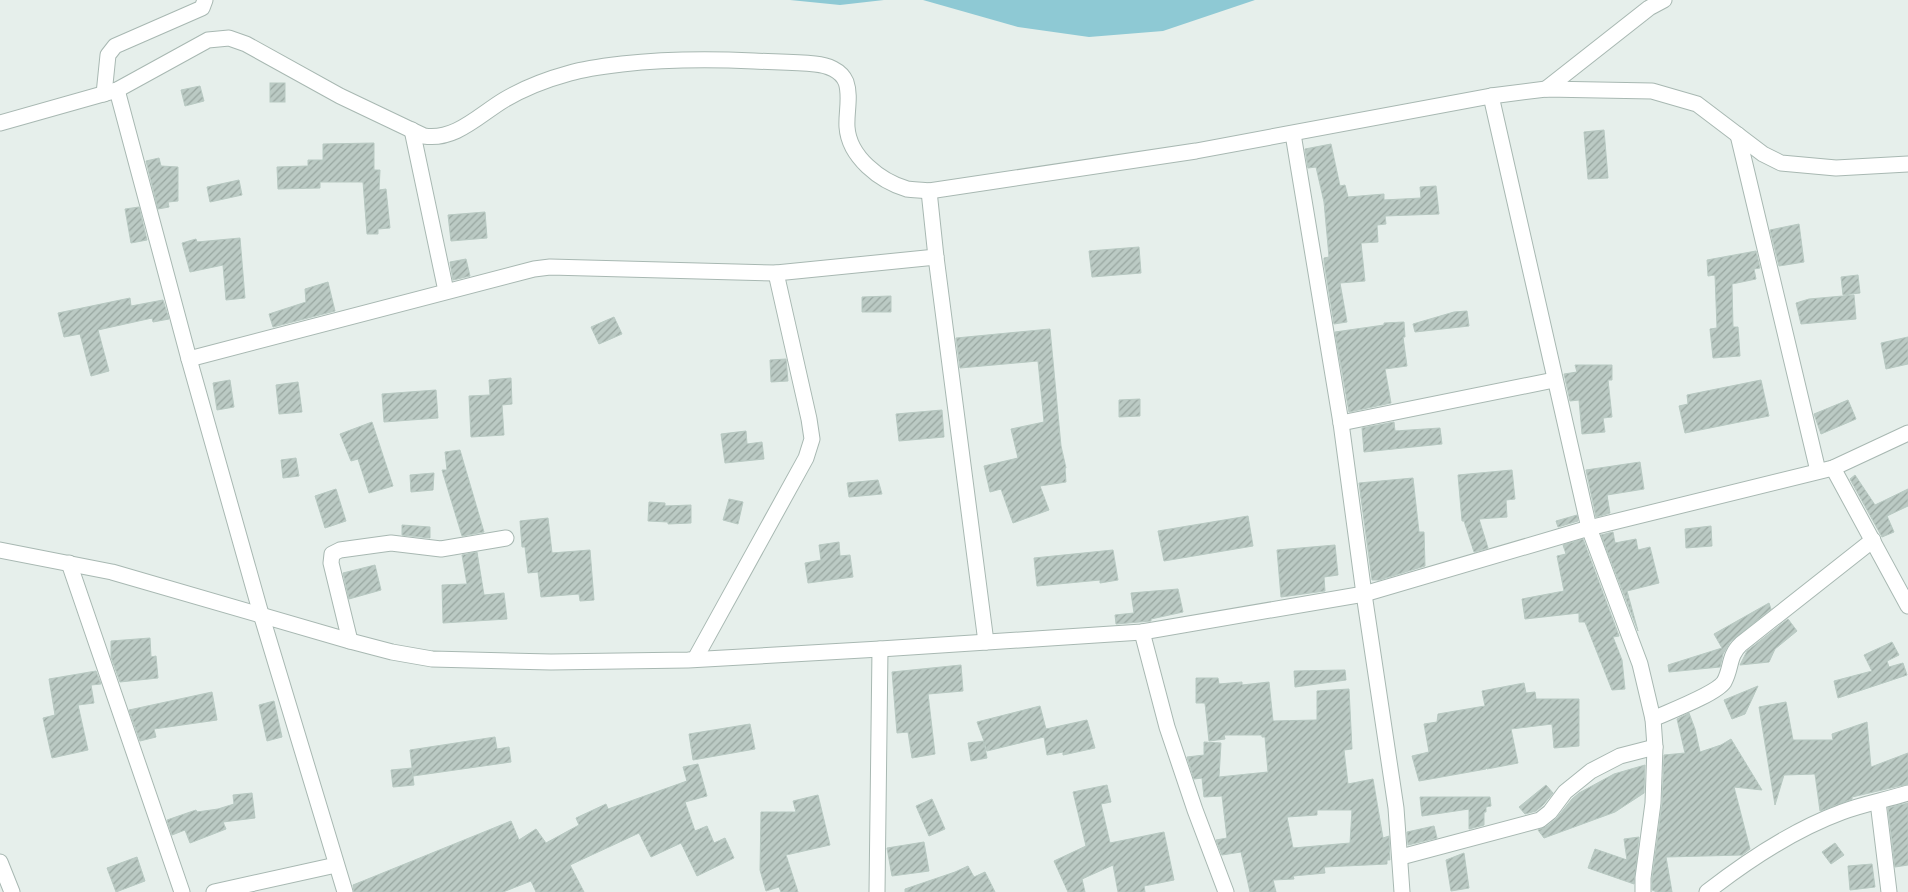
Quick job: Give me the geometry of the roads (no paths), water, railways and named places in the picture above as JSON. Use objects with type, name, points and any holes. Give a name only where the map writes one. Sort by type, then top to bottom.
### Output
[{"type":"street","points":[[205,0],[202,8],[115,46],[108,55],[111,92],[261,614],[344,892]]},
{"type":"street","points":[[1546,89],[1649,8],[1664,0]]},
{"type":"street","points":[[0,123],[111,92],[208,40],[229,38],[246,44],[340,96],[424,136],[435,138],[448,135],[475,120],[505,99],[536,84],[571,72],[649,61],[703,59],[816,64],[836,70],[846,81],[848,100],[847,128],[855,152],[868,166],[888,181],[908,189],[929,191],[1293,134],[1491,96],[1546,89],[1652,91],[1697,104],[1763,154],[1781,163],[1836,168],[1908,164]]},
{"type":"street","points":[[1491,96],[1589,528],[1640,664],[1653,720],[1655,747],[1652,802],[1643,892]]},
{"type":"street","points":[[412,130],[446,291]]},
{"type":"street","points":[[1293,134],[1341,423],[1396,808],[1401,857],[1401,892]]},
{"type":"street","points":[[1738,135],[1825,469],[1873,540],[1908,606]]},
{"type":"street","points":[[929,191],[986,642]]},
{"type":"street","points":[[189,359],[518,272],[550,267],[776,273],[936,257]]},
{"type":"street","points":[[695,659],[806,458],[812,439],[776,273]]},
{"type":"street","points":[[1341,423],[1554,380]]},
{"type":"street","points":[[0,550],[69,562],[112,572],[350,641],[392,652],[432,659],[551,662],[695,659],[880,649],[1142,632],[1364,594],[1589,528],[1825,469],[1908,434]]},
{"type":"street","points":[[350,641],[331,563],[332,554],[340,550],[392,543],[441,548],[506,538]]},
{"type":"street","points":[[1653,720],[1716,690],[1724,682],[1733,651],[1737,647],[1873,540]]},
{"type":"street","points":[[69,562],[182,892]]},
{"type":"street","points":[[1142,632],[1168,727],[1226,892]]},
{"type":"street","points":[[876,892],[880,649]]},
{"type":"street","points":[[1401,857],[1540,820],[1550,812],[1565,792],[1591,772],[1620,756],[1655,747]]},
{"type":"street","points":[[1707,892],[1755,858],[1800,830],[1842,812],[1908,793]]},
{"type":"street","points":[[1878,802],[1889,892]]},
{"type":"street","points":[[0,862],[7,887]]},
{"type":"street","points":[[214,892],[336,865]]},
{"type":"water","points":[[790,0],[884,0],[840,5]]},
{"type":"water","points":[[923,0],[1255,0],[1163,31],[1089,37],[1018,27]]}]
